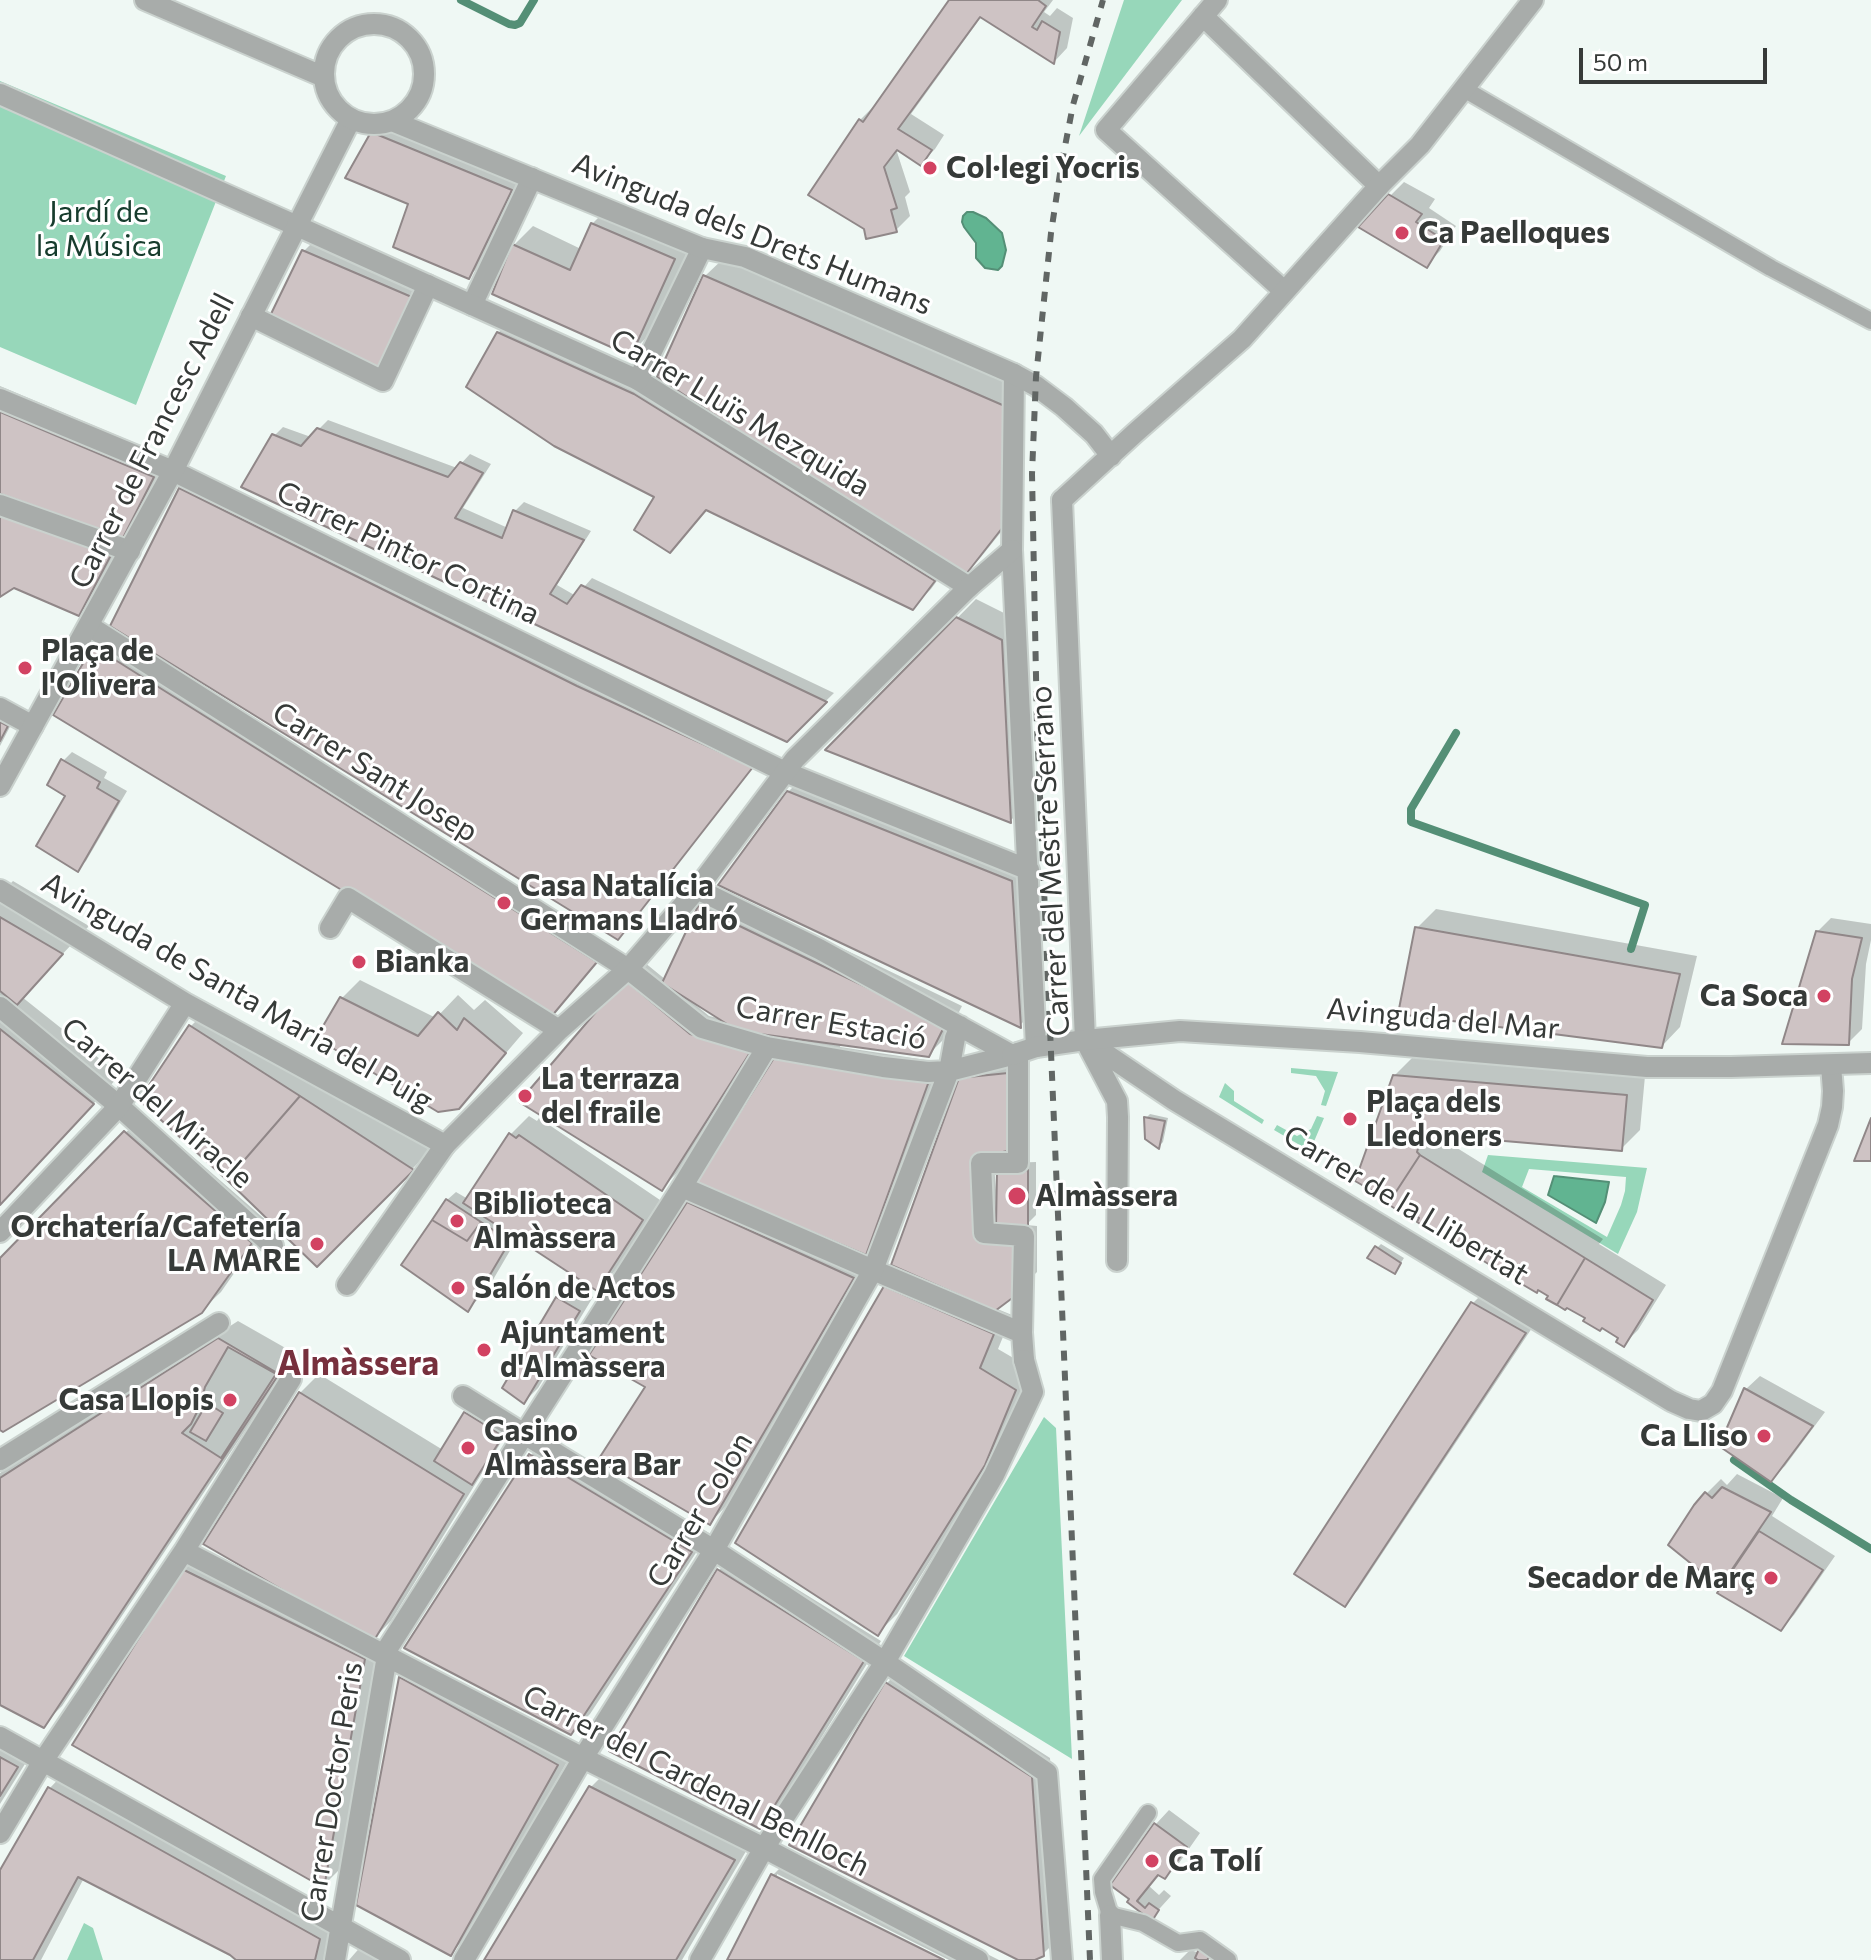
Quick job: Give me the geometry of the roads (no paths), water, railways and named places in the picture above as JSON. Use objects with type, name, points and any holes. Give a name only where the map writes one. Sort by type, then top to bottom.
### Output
[{"type":"street","points":[[145,0],[324,77]]},
{"type":"street","points":[[1217,0],[1106,130],[1284,291]]},
{"type":"street","points":[[1111,456],[1242,339],[1379,186],[1420,145],[1533,0]]},
{"type":"street","points":[[1203,16],[1379,186]]},
{"type":"street","points":[[378,24],[394,28],[409,38],[419,51],[424,67],[424,84],[418,100],[407,113],[378,124],[351,119],[331,100],[324,77],[326,60],[334,45],[346,33],[361,26],[378,24]]},
{"type":"street","name":"Carrer Lluïs Mezquida","points":[[0,94],[638,380],[969,587]]},
{"type":"street","name":"Carrer de Francesc Adell","points":[[0,786],[173,471],[351,119]]},
{"type":"street","name":"Avinguda dels Drets Humans","points":[[392,121],[702,248],[745,257],[1014,374],[1064,407],[1094,434],[1111,456]]},
{"type":"street","points":[[472,305],[532,178]]},
{"type":"street","points":[[638,380],[702,248]]},
{"type":"street","points":[[251,316],[383,381],[428,285]]},
{"type":"street","name":"Carrer del Mestre Serrano","points":[[1014,374],[1012,550],[1029,870],[1018,1163],[981,1163],[984,1233],[1024,1236],[1022,1333]]},
{"type":"street","name":"Carrer Pintor Cortina","points":[[0,399],[173,471],[785,772],[1029,870]]},
{"type":"street","name":"Carrer del Mestre Serrano","points":[[1111,456],[1062,500],[1085,1040],[1117,1101],[1117,1261]]},
{"type":"street","points":[[0,505],[130,551]]},
{"type":"street","points":[[347,1285],[445,1145],[559,1030],[628,969],[697,889],[795,759],[969,587],[1012,550]]},
{"type":"street","name":"Carrer Sant Josep","points":[[89,626],[628,969]]},
{"type":"street","points":[[0,708],[33,726]]},
{"type":"street","points":[[697,889],[832,956],[960,1026],[1022,1052]]},
{"type":"street","name":"Avinguda de Santa Maria del Puig","points":[[0,890],[185,1003],[445,1145]]},
{"type":"street","points":[[330,928],[348,898],[559,1030]]},
{"type":"street","name":"Carrer Estació","points":[[628,969],[702,1028],[767,1047],[883,1067],[949,1071]]},
{"type":"street","points":[[0,1232],[119,1106],[185,1003]]},
{"type":"street","name":"Carrer del Miracle","points":[[0,1007],[119,1106],[273,1246]]},
{"type":"street","name":"Carrer Colon","points":[[464,1960],[583,1758],[714,1550],[873,1270],[949,1071],[960,1026]]},
{"type":"street","name":"Avinguda del Mar","points":[[1022,1052],[1085,1040],[1193,1032],[1360,1042],[1647,1067],[1871,1063]]},
{"type":"street","name":"Carrer de la Llibertat","points":[[1085,1040],[1174,1100],[1671,1401],[1701,1411],[1713,1404],[1722,1391],[1828,1125],[1833,1091],[1831,1065]]},
{"type":"street","name":"Carrer Doctor Peris","points":[[335,1960],[387,1656],[384,1654],[682,1187],[767,1047]]},
{"type":"street","points":[[949,1071],[1022,1052]]},
{"type":"street","points":[[682,1187],[1022,1333],[1024,1360],[1033,1392],[994,1475],[885,1662],[764,1848],[700,1960]]},
{"type":"street","points":[[0,1460],[219,1323]]},
{"type":"street","points":[[0,1833],[43,1761],[184,1551],[291,1379]]},
{"type":"street","points":[[463,1396],[714,1550],[1047,1773],[1062,1960]]},
{"type":"street","name":"Carrer del Cardenal Benlloch","points":[[184,1551],[978,1960]]},
{"type":"street","points":[[0,1737],[400,1960]]},
{"type":"street","points":[[1110,1915],[1112,1960]]},
{"type":"lane","points":[[1464,89],[1771,268],[1871,321]]},
{"type":"lane","points":[[1148,1813],[1102,1879],[1110,1915],[1143,1923],[1178,1943],[1200,1940],[1228,1960]]},
{"type":"waterway","points":[[461,0],[515,25],[520,23],[534,0]]},
{"type":"waterway","points":[[1456,733],[1411,809],[1411,822],[1645,905],[1631,949]]},
{"type":"waterway","points":[[1734,1460],[1791,1500],[1871,1549]]},
{"type":"railway","points":[[1090,1960],[1037,726],[1032,474],[1036,377],[1051,233],[1073,105],[1103,0]]},
{"type":"place","name":"Col·legi Yocris","points":[[930,168]]},
{"type":"place","name":"Ca Paelloques","points":[[1402,233]]},
{"type":"place","name":"Plaça de l'Olivera","points":[[25,668]]},
{"type":"place","name":"Casa Natalícia Germans Lladró","points":[[504,903]]},
{"type":"place","name":"Bianka","points":[[359,962]]},
{"type":"place","name":"Ca Soca","points":[[1824,996]]},
{"type":"place","name":"La terraza del fraile","points":[[525,1096]]},
{"type":"place","name":"Plaça dels Lledoners","points":[[1350,1119]]},
{"type":"place","name":"Almàssera","points":[[1017,1196]]},
{"type":"place","name":"Biblioteca Almàssera","points":[[457,1221]]},
{"type":"place","name":"Orchatería/Cafetería LA MARE","points":[[317,1244]]},
{"type":"place","name":"Salón de Actos","points":[[458,1288]]},
{"type":"place","name":"Ajuntament d'Almàssera","points":[[484,1350]]},
{"type":"place","name":"Casa Llopis","points":[[230,1400]]},
{"type":"place","name":"Ca Lliso","points":[[1764,1436]]},
{"type":"place","name":"Casino Almàssera Bar","points":[[468,1448]]},
{"type":"place","name":"Secador de Març","points":[[1771,1578]]},
{"type":"place","name":"Ca Tolí","points":[[1152,1861]]},
{"type":"district","name":"Almàssera","points":[[358,1364]]},
{"type":"park label","name":"Jardí de la Música","points":[[99,229]]}]
